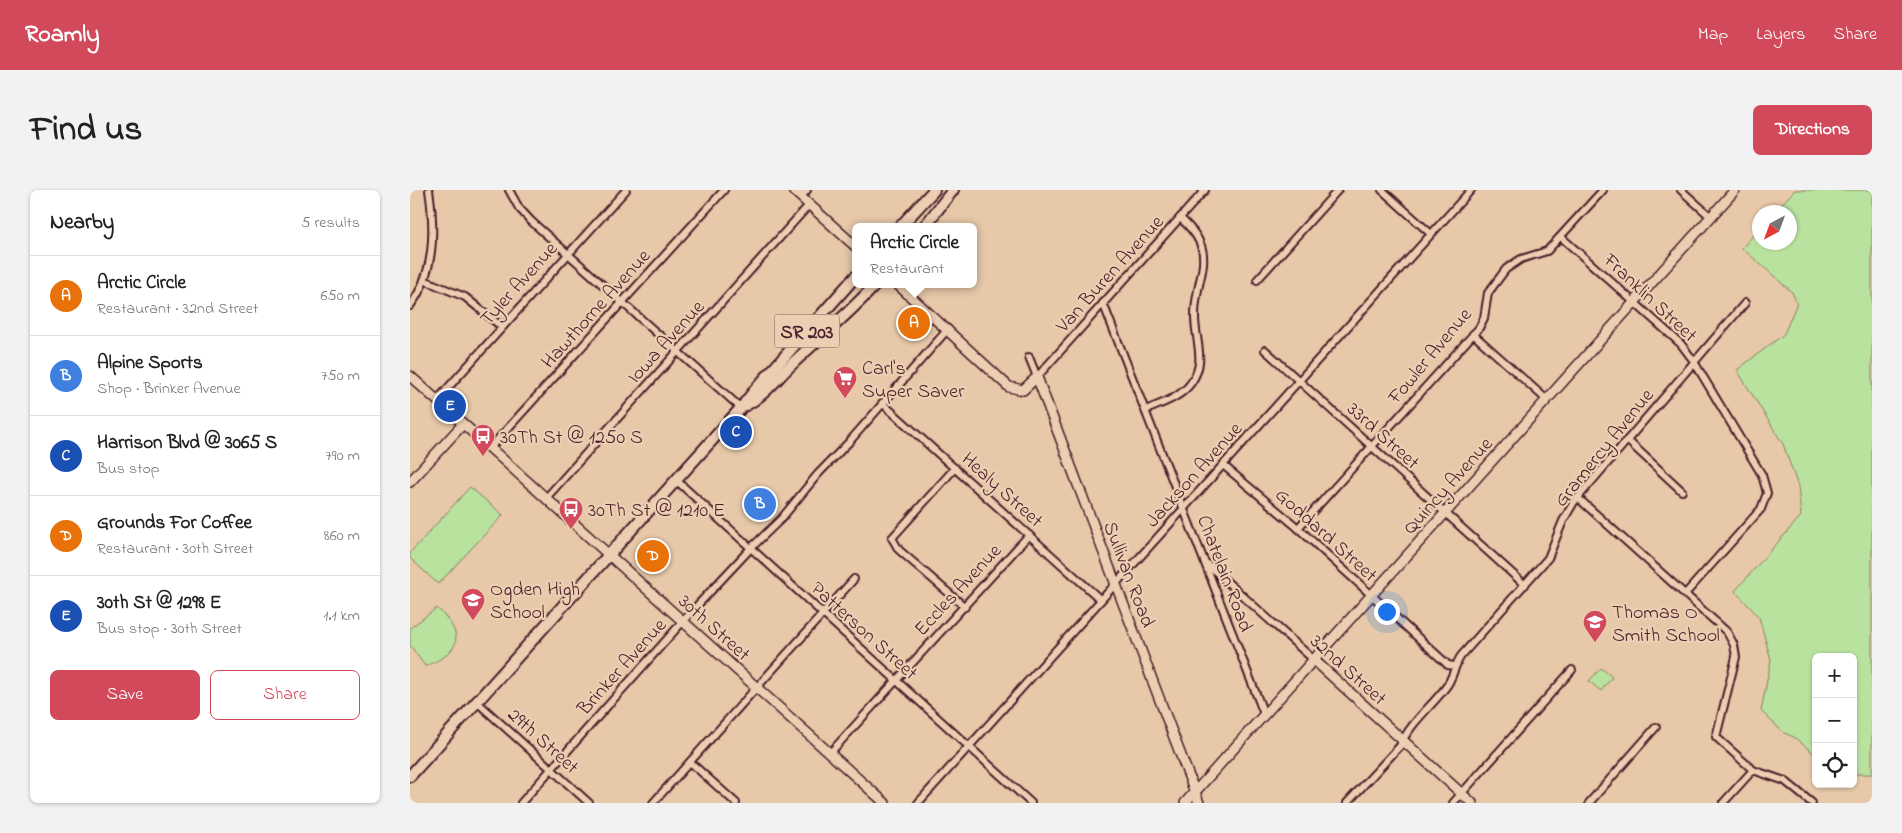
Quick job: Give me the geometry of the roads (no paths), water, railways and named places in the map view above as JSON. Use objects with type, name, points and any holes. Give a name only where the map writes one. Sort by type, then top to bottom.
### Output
[{"type":"main road","points":[[904,223],[934,190]]},
{"type":"main road","points":[[927,223],[953,190]]},
{"type":"main road","name":"SR 203","points":[[410,776],[741,408],[852,280]]},
{"type":"main road","name":"SR 203","points":[[741,408],[764,393],[790,366],[848,314],[872,288]]},
{"type":"street","points":[[410,306],[424,280],[431,252],[433,217],[429,190]]},
{"type":"street","points":[[509,190],[519,208],[741,408]]},
{"type":"street","name":"Tyler Avenue","points":[[437,400],[626,190]]},
{"type":"street","name":"Hawthorne Avenue","points":[[490,448],[724,190]]},
{"type":"street","points":[[793,190],[804,194],[809,205],[852,243]]},
{"type":"street","name":"Van Buren Avenue","points":[[1037,377],[1205,190]]},
{"type":"street","points":[[1257,280],[1338,190]]},
{"type":"street","points":[[1382,190],[1431,234]]},
{"type":"street","name":"Jackson Avenue","points":[[918,803],[1471,190]]},
{"type":"street","name":"Fowler Avenue","points":[[1298,528],[1473,334],[1484,318],[1486,299],[1491,288],[1506,269],[1521,259],[1542,254],[1561,237],[1603,190]]},
{"type":"street","points":[[1681,190],[1711,217]]},
{"type":"street","name":"Quincy Avenue","points":[[1184,803],[1735,190]]},
{"type":"street","name":"Iowa Avenue","points":[[546,498],[809,205]]},
{"type":"street","points":[[1146,410],[1182,392],[1191,383],[1199,366],[1200,347],[1195,315],[1203,274],[1203,256],[1193,232],[1180,218]]},
{"type":"street","name":"Franklin Street","points":[[1561,237],[1681,344],[1693,360],[1762,475],[1767,493],[1761,509],[1686,593]]},
{"type":"street","points":[[424,280],[465,297],[502,327]]},
{"type":"street","points":[[902,288],[1013,389],[1023,390],[1037,377]]},
{"type":"street","name":"Chatelain Road","points":[[1103,303],[1264,714]]},
{"type":"street","name":"Gramercy Avenue","points":[[1347,803],[1400,746],[1445,688],[1453,674],[1454,666],[1548,558],[1563,521],[1578,498],[1686,372],[1693,360],[1745,303]]},
{"type":"street","name":"Brinker Avenue","points":[[521,803],[682,622],[751,548],[781,519],[818,474],[849,442],[882,402],[948,329]]},
{"type":"street","points":[[1473,334],[1547,400]]},
{"type":"street","name":"33rd Street","points":[[1265,350],[1525,585]]},
{"type":"street","name":"Sullivan Road","points":[[1029,357],[1199,803]]},
{"type":"street","name":"30th Street","points":[[410,376],[885,803]]},
{"type":"street","name":"Healy Street","points":[[882,402],[1101,600]]},
{"type":"street","points":[[410,482],[463,424]]},
{"type":"street","points":[[1627,440],[1682,491]]},
{"type":"street","name":"Goddard Street","points":[[1223,465],[1298,528],[1448,665],[1454,666]]},
{"type":"street","points":[[956,468],[892,538],[899,550],[964,606]]},
{"type":"street","name":"Patterson Street","points":[[676,480],[1031,803]]},
{"type":"street","points":[[1578,498],[1686,593],[1727,632],[1736,651],[1716,737],[1753,770],[1785,781],[1812,803]]},
{"type":"street","name":"Eccles Avenue","points":[[830,753],[1029,535]]},
{"type":"street","name":"32nd Street","points":[[1203,561],[1472,803]]},
{"type":"street","points":[[654,803],[854,580]]},
{"type":"street","points":[[1453,803],[1572,670]]},
{"type":"street","name":"29th Street","points":[[477,702],[589,803]]},
{"type":"street","points":[[1589,803],[1656,727]]},
{"type":"street","points":[[690,762],[736,803]]},
{"type":"street","points":[[1723,803],[1753,770]]},
{"type":"place","name":"Arctic Circle","points":[[914,323]]},
{"type":"place","name":"Carl's Super Saver","points":[[845,399]]},
{"type":"place","name":"30th St @ 1298 E","points":[[450,406]]},
{"type":"place","name":"Harrison Blvd @ 3065 S","points":[[736,432]]},
{"type":"place","name":"30Th St @ 1250 S","points":[[483,457]]},
{"type":"place","name":"Alpine Sports","points":[[760,504]]},
{"type":"place","name":"30Th St @ 1210 E","points":[[571,530]]},
{"type":"place","name":"Grounds For Coffee","points":[[653,556]]},
{"type":"place","name":"Ogden High School","points":[[473,621]]},
{"type":"place","name":"Thomas O Smith School","points":[[1595,643]]}]
